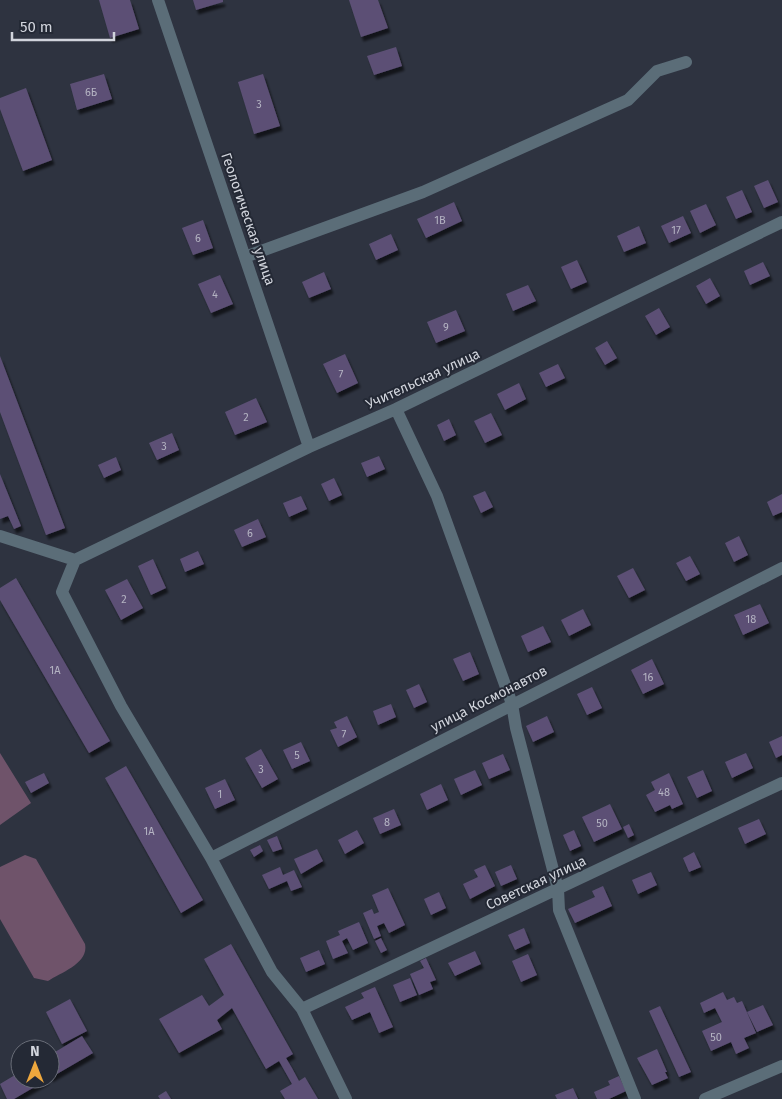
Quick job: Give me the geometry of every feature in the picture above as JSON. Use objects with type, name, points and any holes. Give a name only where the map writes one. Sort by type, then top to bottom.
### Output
[{"type":"street","name":"Геологическая улица","points":[[158,0],[309,447]]},
{"type":"street","points":[[245,257],[432,188],[628,100],[657,71],[686,62]]},
{"type":"street","name":"Учительская улица","points":[[75,560],[309,447],[396,409],[782,222]]},
{"type":"street","points":[[396,409],[437,496],[512,704],[516,728],[558,889],[559,910],[635,1099]]},
{"type":"street","points":[[0,536],[75,560],[62,592],[121,706],[211,858],[272,972],[302,1010],[346,1099]]},
{"type":"street","name":"улица Космонавтов","points":[[211,858],[782,568]]},
{"type":"street","name":"Советская улица","points":[[302,1010],[782,783]]},
{"type":"street","points":[[705,1099],[782,1066]]},
{"type":"shaded area","points":[[0,753],[31,803],[0,825]]},
{"type":"shaded area","points":[[25,855],[36,859],[85,944],[83,957],[79,962],[48,981],[34,978],[0,919],[0,867]]},
{"type":"building","points":[[99,0],[130,0],[139,29],[110,38]]},
{"type":"building","points":[[193,0],[223,0],[223,2],[196,10]]},
{"type":"building","points":[[349,0],[378,0],[388,28],[361,37]]},
{"type":"building","points":[[396,47],[402,66],[374,75],[367,56]]},
{"type":"building","points":[[104,74],[112,99],[77,110],[70,84]]},
{"type":"building","points":[[263,74],[280,126],[254,134],[238,82]]},
{"type":"building","points":[[26,88],[52,160],[23,171],[0,109],[0,98]]},
{"type":"building","points":[[768,180],[778,202],[764,208],[754,186]]},
{"type":"building","points":[[742,190],[752,212],[736,219],[726,197]]},
{"type":"building","points":[[454,202],[462,221],[426,238],[417,219]]},
{"type":"building","points":[[706,204],[716,225],[700,233],[690,211]]},
{"type":"building","points":[[683,216],[691,233],[669,243],[661,226]]},
{"type":"building","points":[[203,220],[213,248],[193,255],[182,228]]},
{"type":"building","points":[[639,226],[646,243],[624,252],[617,236]]},
{"type":"building","points":[[391,234],[398,250],[376,260],[369,244]]},
{"type":"building","points":[[577,260],[587,282],[571,289],[561,267]]},
{"type":"building","points":[[763,262],[770,276],[750,285],[744,271]]},
{"type":"building","points":[[324,272],[331,289],[309,298],[302,282]]},
{"type":"building","points":[[220,275],[233,304],[211,313],[198,284]]},
{"type":"building","points":[[710,278],[720,296],[706,304],[696,286]]},
{"type":"building","points":[[528,285],[536,301],[513,311],[506,294]]},
{"type":"building","points":[[659,308],[670,327],[656,335],[645,316]]},
{"type":"building","points":[[456,310],[465,331],[436,343],[427,322]]},
{"type":"building","points":[[607,341],[617,358],[605,365],[595,348]]},
{"type":"building","points":[[345,354],[358,383],[337,393],[323,364]]},
{"type":"building","points":[[0,356],[65,528],[46,535],[0,412]]},
{"type":"building","points":[[558,364],[565,378],[546,387],[539,373]]},
{"type":"building","points":[[519,383],[526,399],[505,410],[497,394]]},
{"type":"building","points":[[256,398],[267,422],[235,435],[225,412]]},
{"type":"building","points":[[491,413],[502,435],[485,443],[474,421]]},
{"type":"building","points":[[449,419],[456,435],[444,441],[437,425]]},
{"type":"building","points":[[172,433],[179,450],[157,460],[149,443]]},
{"type":"building","points":[[379,456],[385,469],[367,477],[361,463]]},
{"type":"building","points":[[116,457],[121,470],[104,478],[98,465]]},
{"type":"building","points":[[0,474],[21,526],[14,529],[8,516],[0,519]]},
{"type":"building","points":[[334,478],[342,495],[329,501],[321,484]]},
{"type":"building","points":[[485,491],[493,507],[481,513],[473,496]]},
{"type":"building","points":[[782,494],[782,512],[773,516],[767,502]]},
{"type":"building","points":[[301,496],[307,509],[289,517],[283,503]]},
{"type":"building","points":[[258,519],[266,537],[242,547],[234,530]]},
{"type":"building","points":[[739,536],[748,555],[734,562],[725,543]]},
{"type":"building","points":[[198,551],[204,564],[185,572],[180,559]]},
{"type":"building","points":[[690,556],[700,574],[686,581],[676,563]]},
{"type":"building","points":[[153,559],[166,588],[151,595],[138,566]]},
{"type":"building","points":[[633,568],[645,590],[629,598],[617,576]]},
{"type":"building","points":[[16,578],[110,741],[89,753],[0,600],[0,588]]},
{"type":"building","points":[[127,579],[143,608],[121,620],[105,590]]},
{"type":"building","points":[[760,604],[769,623],[743,635],[734,615]]},
{"type":"building","points":[[583,609],[591,625],[569,636],[561,620]]},
{"type":"building","points":[[543,626],[551,642],[528,652],[521,636]]},
{"type":"building","points":[[470,652],[479,674],[463,681],[453,659]]},
{"type":"building","points":[[652,659],[664,684],[643,694],[631,670]]},
{"type":"building","points":[[419,684],[427,702],[414,708],[406,690]]},
{"type":"building","points":[[592,687],[602,708],[587,715],[577,694]]},
{"type":"building","points":[[391,704],[396,717],[378,725],[373,711]]},
{"type":"building","points":[[347,716],[357,737],[338,747],[330,730],[337,728],[334,722]]},
{"type":"building","points":[[547,716],[554,732],[533,742],[526,726]]},
{"type":"building","points":[[782,736],[782,755],[776,758],[769,742]]},
{"type":"building","points":[[301,742],[310,761],[292,769],[283,750]]},
{"type":"building","points":[[261,749],[278,779],[262,788],[245,758]]},
{"type":"building","points":[[746,753],[753,768],[732,778],[725,762]]},
{"type":"building","points":[[503,754],[510,770],[489,779],[482,763]]},
{"type":"building","points":[[126,766],[203,900],[181,913],[105,778]]},
{"type":"building","points":[[475,770],[482,785],[461,795],[454,779]]},
{"type":"building","points":[[703,770],[712,791],[697,798],[687,777]]},
{"type":"building","points":[[44,773],[49,783],[31,793],[25,782]]},
{"type":"building","points":[[669,773],[683,804],[672,809],[670,805],[655,812],[646,795],[655,790],[651,782]]},
{"type":"building","points":[[225,779],[235,800],[215,809],[205,788]]},
{"type":"building","points":[[441,784],[448,800],[427,810],[420,794]]},
{"type":"building","points":[[610,804],[622,829],[594,842],[582,817]]},
{"type":"building","points":[[394,809],[401,825],[380,834],[373,818]]},
{"type":"building","points":[[759,819],[766,834],[745,844],[738,828]]},
{"type":"building","points":[[629,824],[634,835],[628,838],[623,827]]},
{"type":"building","points":[[357,830],[364,843],[345,854],[338,840]]},
{"type":"building","points":[[574,830],[581,846],[570,851],[563,835]]},
{"type":"building","points":[[277,836],[282,849],[273,852],[267,840]]},
{"type":"building","points":[[260,845],[263,851],[254,857],[250,850]]},
{"type":"building","points":[[317,849],[323,861],[301,874],[294,859]]},
{"type":"building","points":[[694,852],[701,867],[689,872],[683,858]]},
{"type":"building","points":[[485,865],[495,886],[470,899],[463,884],[478,877],[474,870]]},
{"type":"building","points":[[511,865],[517,879],[501,886],[495,872]]},
{"type":"building","points":[[280,867],[283,875],[294,870],[302,887],[291,891],[287,881],[269,889],[262,875]]},
{"type":"building","points":[[651,872],[657,885],[638,894],[632,880]]},
{"type":"building","points":[[603,886],[612,906],[575,923],[568,909],[595,897],[592,891]]},
{"type":"building","points":[[388,888],[405,925],[389,933],[384,923],[377,926],[381,936],[374,939],[363,913],[372,909],[374,914],[379,912],[372,895]]},
{"type":"building","points":[[439,892],[446,908],[431,915],[424,899]]},
{"type":"building","points":[[359,922],[368,943],[353,950],[347,938],[342,941],[348,953],[333,959],[326,941],[340,935],[338,931]]},
{"type":"building","points":[[524,928],[530,943],[515,950],[508,935]]},
{"type":"building","points":[[381,938],[387,950],[381,953],[375,941]]},
{"type":"building","points":[[231,944],[293,1054],[286,1058],[299,1081],[305,1077],[318,1099],[285,1099],[280,1091],[292,1084],[279,1061],[266,1069],[232,1008],[217,1020],[222,1029],[179,1053],[159,1019],[202,995],[209,1006],[224,995],[204,959]]},
{"type":"building","points":[[319,950],[325,964],[306,972],[300,958]]},
{"type":"building","points":[[475,951],[481,964],[455,976],[448,963]]},
{"type":"building","points":[[528,954],[537,975],[521,982],[512,961]]},
{"type":"building","points":[[426,958],[436,980],[430,982],[433,989],[419,995],[410,974],[424,968],[420,961]]},
{"type":"building","points":[[410,978],[417,995],[400,1002],[393,985]]},
{"type":"building","points":[[375,987],[393,1027],[379,1033],[370,1012],[352,1020],[345,1007],[364,998],[361,993]]},
{"type":"building","points":[[723,992],[727,1000],[734,997],[737,1003],[742,1001],[756,1033],[744,1038],[749,1048],[736,1054],[731,1042],[711,1051],[702,1031],[722,1022],[715,1008],[704,1013],[700,1003]]},
{"type":"building","points":[[70,999],[87,1031],[62,1044],[46,1012]]},
{"type":"building","points":[[763,1005],[773,1025],[757,1032],[747,1012]]},
{"type":"building","points":[[660,1006],[691,1072],[679,1077],[649,1011]]},
{"type":"building","points":[[82,1036],[93,1053],[60,1072],[60,1049]]},
{"type":"building","points":[[657,1049],[668,1078],[652,1085],[637,1058]]},
{"type":"building","points":[[619,1076],[626,1091],[609,1099],[597,1099],[594,1092],[610,1085],[608,1081]]},
{"type":"building","points":[[10,1078],[10,1089],[31,1089],[14,1099],[7,1099],[0,1084]]},
{"type":"building","points":[[573,1088],[578,1099],[557,1099],[555,1095]]},
{"type":"building","points":[[166,1091],[171,1099],[160,1099],[158,1096]]}]
